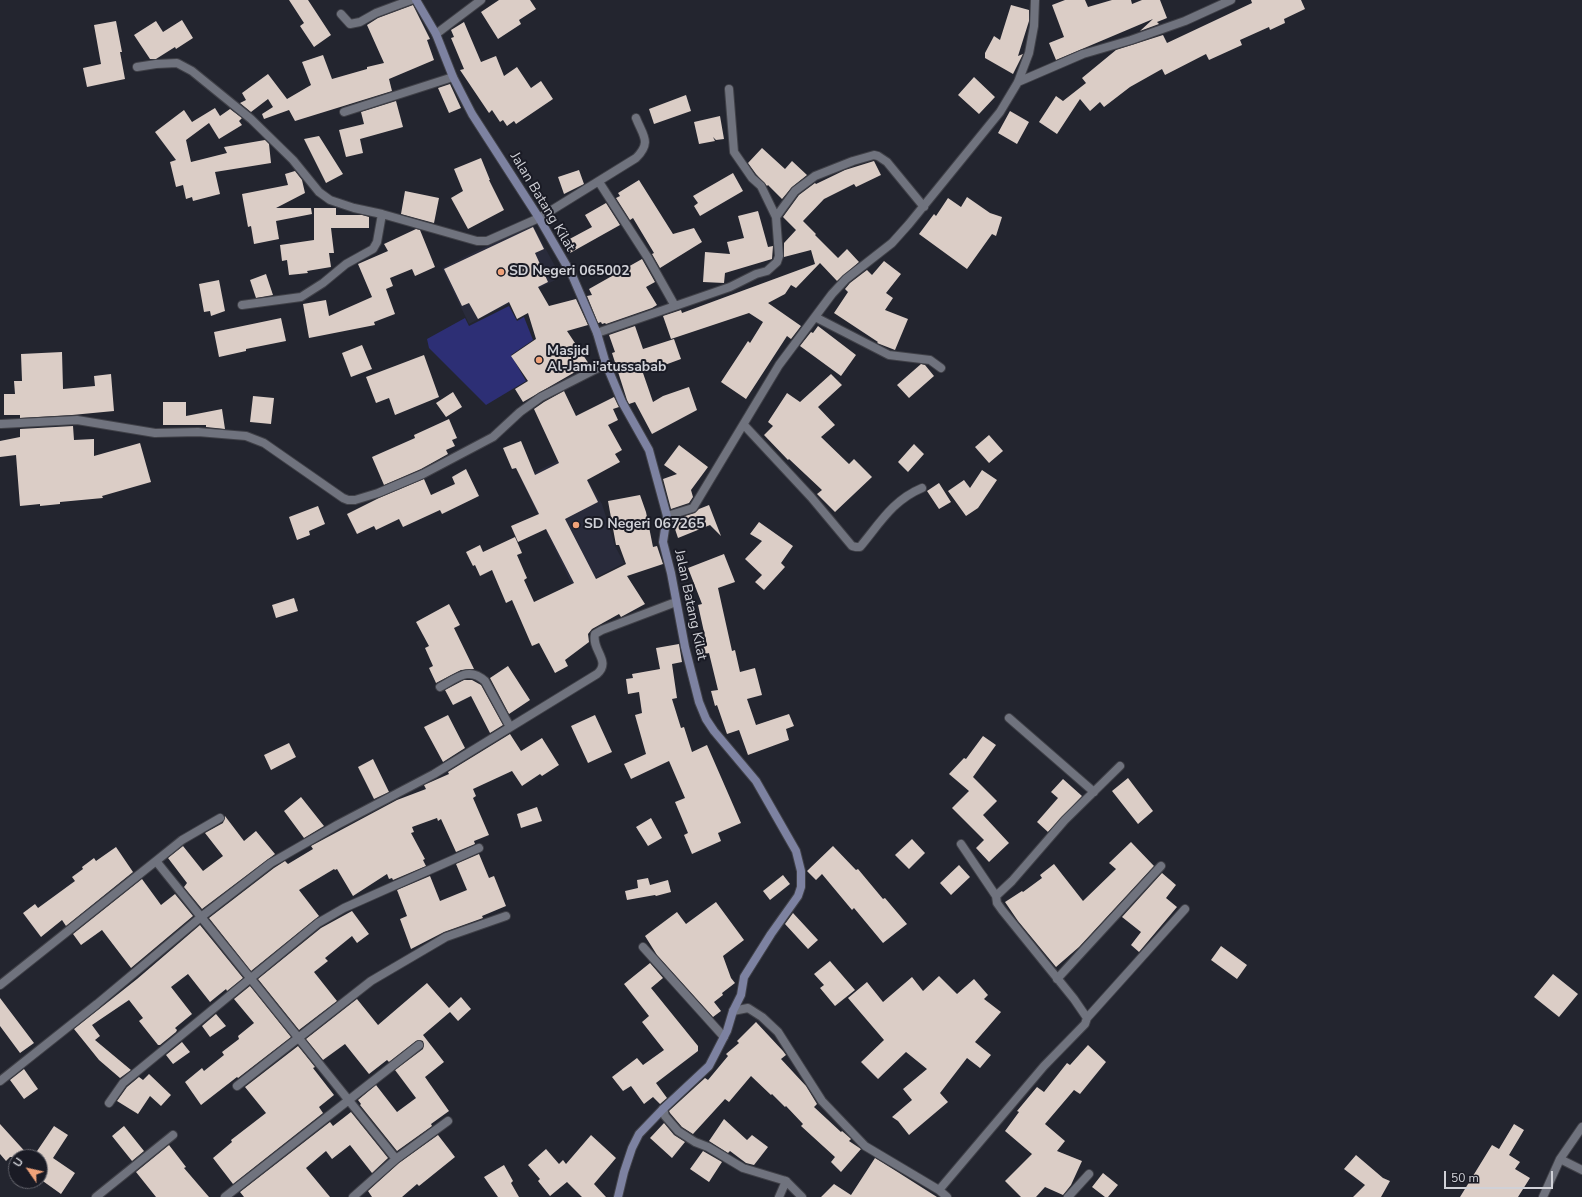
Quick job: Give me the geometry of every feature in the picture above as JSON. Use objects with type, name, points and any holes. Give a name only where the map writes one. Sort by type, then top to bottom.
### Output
[{"type":"street","points":[[341,14],[350,24],[360,22],[376,13],[411,0]]},
{"type":"street","name":"Jalan Batang Kilat","points":[[416,0],[436,34],[453,77],[472,114],[540,218],[572,275],[597,333],[606,364],[622,402],[649,450],[667,516],[663,542],[693,681],[706,719],[714,731],[756,781],[796,852],[801,871],[801,887],[798,896],[754,959],[744,977],[740,995],[733,1010],[727,1031],[709,1066],[663,1109],[639,1134],[632,1148],[618,1197]]},
{"type":"street","points":[[436,34],[481,0]]},
{"type":"street","points":[[667,516],[693,508],[779,365],[832,294],[846,279],[892,243],[924,207],[1000,112],[1018,82],[1029,53],[1032,38],[1035,0]]},
{"type":"street","points":[[1018,82],[1083,54],[1131,40],[1185,21],[1231,0]]},
{"type":"street","points":[[137,67],[156,64],[177,64],[192,71],[261,128],[293,160],[319,192],[330,200],[354,208],[382,214],[477,241],[487,241],[540,218],[600,182],[636,158],[644,150],[646,143],[636,118]]},
{"type":"street","points":[[344,112],[453,77]]},
{"type":"street","points":[[597,333],[730,287],[756,274],[766,271],[773,267],[777,262],[779,256],[776,217],[761,186],[752,178],[734,152],[729,89]]},
{"type":"street","points":[[776,217],[795,191],[815,176],[853,161],[874,155],[887,162],[924,207]]},
{"type":"street","points":[[600,182],[648,258],[675,306]]},
{"type":"street","points":[[242,305],[301,297],[323,283],[346,264],[375,246],[382,214]]},
{"type":"street","points":[[815,317],[889,355],[930,360],[941,368]]},
{"type":"street","points":[[1,424],[77,420],[155,433],[198,432],[250,437],[264,443],[343,498],[355,500],[378,493],[423,474],[493,437],[520,412],[541,397],[606,364]]},
{"type":"street","points":[[744,425],[811,497],[852,546],[860,547],[898,501],[910,493],[922,488]]},
{"type":"street","points":[[0,1081],[97,1004],[201,917],[276,860],[337,825],[434,774],[597,674],[602,670],[604,664],[594,640],[595,634],[676,602]]},
{"type":"street","points":[[440,686],[464,674],[480,676],[485,681],[510,727]]},
{"type":"street","points":[[1009,718],[1094,792]]},
{"type":"street","points":[[996,896],[1012,881],[1066,820],[1120,766]]},
{"type":"street","points":[[0,985],[182,840],[220,818]]},
{"type":"street","points":[[961,844],[996,896],[997,902],[1002,910],[1088,1018]]},
{"type":"street","points":[[109,1103],[122,1083],[318,923],[344,908],[479,848]]},
{"type":"street","points":[[156,861],[396,1159]]},
{"type":"street","points":[[1057,979],[1161,866]]},
{"type":"street","points":[[939,1190],[1044,1066],[1085,1024],[1088,1018],[1185,909]]},
{"type":"street","points":[[237,1086],[371,981],[446,937],[506,916]]},
{"type":"street","points":[[643,947],[724,1037]]},
{"type":"street","points":[[733,1010],[748,1008],[762,1017],[778,1032],[822,1101],[865,1146],[939,1190],[947,1197]]},
{"type":"street","points":[[225,1197],[419,1045]]},
{"type":"street","points":[[663,1109],[665,1116],[678,1131],[695,1142],[708,1147],[743,1168],[786,1181],[802,1197]]},
{"type":"street","points":[[353,1197],[396,1159],[448,1121]]},
{"type":"street","points":[[1543,1197],[1560,1159],[1582,1127]]},
{"type":"street","points":[[96,1197],[174,1135]]},
{"type":"street","points":[[1560,1159],[1582,1170]]},
{"type":"street","points":[[1068,1197],[1089,1174]]},
{"type":"street","points":[[779,1197],[786,1181]]},
{"type":"shaded area","name":"SD Negeri 065002","points":[[532,224],[561,277],[469,324],[442,268]]},
{"type":"shaded area","points":[[509,306],[517,321],[524,317],[533,340],[511,355],[526,381],[486,405],[429,348],[427,339],[465,318],[469,326]]},
{"type":"shaded area","name":"SD Negeri 067265","points":[[572,454],[602,504],[615,546],[624,563],[574,589],[521,479]]},
{"type":"building","points":[[289,0],[308,0],[331,35],[314,47],[300,26],[304,23]]},
{"type":"building","points":[[499,0],[530,0],[536,9],[519,20],[521,24],[498,39],[481,12]]},
{"type":"building","points":[[1065,0],[1085,0],[1088,7],[1112,0],[1131,0],[1132,4],[1142,0],[1160,0],[1167,18],[1157,22],[1159,24],[1140,31],[1153,19],[1056,60],[1049,43],[1064,37],[1052,5]]},
{"type":"building","points":[[1251,0],[1301,0],[1305,9],[1284,19],[1285,23],[1270,30],[1269,27],[1240,40],[1242,45],[1209,60],[1206,54],[1165,75],[1162,69],[1130,87],[1104,107],[1100,102],[1090,111],[1080,99],[1057,134],[1039,122],[1056,96],[1063,101],[1086,83],[1082,78],[1116,50],[1163,35],[1167,43],[1252,3]]},
{"type":"building","points":[[413,5],[430,39],[427,40],[434,60],[389,79],[392,91],[295,121],[289,110],[264,119],[262,114],[273,107],[268,99],[251,112],[240,103],[246,100],[242,93],[268,74],[287,99],[311,85],[302,62],[323,55],[332,79],[384,63],[367,25],[378,18]]},
{"type":"building","points":[[1011,5],[1029,10],[1029,21],[1018,56],[1023,54],[1013,74],[985,58],[985,53],[994,36],[1000,40]]},
{"type":"building","points":[[182,20],[193,38],[156,59],[150,59],[134,35],[156,21],[163,32]]},
{"type":"building","points":[[116,21],[125,79],[87,87],[83,68],[101,64],[94,25]]},
{"type":"building","points":[[464,22],[481,62],[496,56],[504,76],[517,67],[531,88],[541,81],[553,99],[516,124],[514,121],[507,126],[503,120],[500,122],[492,110],[489,113],[460,70],[464,69],[451,38],[454,37],[451,30]]},
{"type":"building","points":[[974,77],[995,97],[979,114],[958,95]]},
{"type":"building","points":[[450,84],[461,108],[449,113],[438,88]]},
{"type":"building","points":[[686,95],[691,111],[654,124],[649,109]]},
{"type":"building","points":[[396,101],[403,127],[360,139],[363,153],[346,157],[339,130],[364,124],[361,112]]},
{"type":"building","points":[[215,108],[220,116],[230,109],[242,118],[239,121],[242,125],[219,139],[209,123],[186,140],[191,162],[227,153],[224,147],[265,140],[269,144],[271,163],[215,172],[220,194],[193,201],[192,197],[186,199],[183,185],[176,187],[170,162],[176,160],[155,132],[184,110],[192,122]]},
{"type":"building","points":[[1010,111],[1029,122],[1017,144],[998,133]]},
{"type":"building","points":[[720,116],[724,139],[716,140],[713,137],[715,141],[699,144],[694,122]]},
{"type":"building","points":[[319,136],[343,174],[326,183],[304,139]]},
{"type":"building","points":[[762,148],[785,169],[792,161],[807,175],[792,187],[782,199],[768,185],[767,186],[748,163]]},
{"type":"building","points":[[481,158],[489,180],[504,210],[468,229],[451,198],[463,191],[454,169]]},
{"type":"building","points":[[874,161],[881,175],[856,187],[854,184],[824,199],[803,221],[838,258],[847,249],[859,262],[837,281],[820,263],[796,288],[791,285],[785,294],[768,303],[801,326],[791,339],[787,336],[746,399],[721,382],[748,341],[750,343],[763,322],[749,313],[671,339],[663,316],[681,310],[682,313],[815,264],[811,250],[784,257],[784,243],[796,230],[783,217],[799,195],[815,183],[816,184],[845,170]]},
{"type":"building","points":[[579,170],[584,184],[564,194],[558,177]]},
{"type":"building","points":[[295,171],[302,180],[305,193],[276,208],[311,208],[312,214],[276,221],[279,239],[254,244],[251,226],[248,227],[242,194],[288,185],[285,174]]},
{"type":"building","points":[[733,173],[743,191],[700,216],[694,206],[698,203],[693,196]]},
{"type":"building","points":[[639,180],[673,234],[694,228],[702,242],[660,268],[652,254],[654,253],[633,218],[630,220],[616,198],[620,196],[618,193]]},
{"type":"building","points":[[405,191],[439,198],[434,223],[401,214]]},
{"type":"building","points":[[967,197],[990,213],[1002,217],[996,236],[992,234],[967,269],[919,234],[934,214],[936,216],[948,198],[961,207]]},
{"type":"building","points":[[606,203],[620,225],[570,253],[564,242],[592,227],[585,215]]},
{"type":"building","points":[[314,208],[336,208],[336,215],[362,215],[369,217],[369,228],[331,228],[334,253],[329,253],[331,267],[307,271],[308,273],[289,275],[287,260],[282,261],[280,245],[314,240]]},
{"type":"building","points":[[758,211],[768,247],[773,246],[772,259],[725,273],[724,283],[703,282],[705,252],[730,254],[727,242],[744,238],[738,216]]},
{"type":"building","points":[[533,227],[544,249],[535,253],[548,282],[538,287],[549,306],[576,299],[588,325],[567,331],[589,364],[523,402],[515,389],[528,381],[511,356],[536,339],[528,313],[517,319],[509,302],[478,319],[469,303],[462,306],[444,269]]},
{"type":"building","points":[[416,229],[420,230],[435,267],[415,276],[412,269],[390,278],[393,286],[386,289],[395,314],[374,322],[375,325],[309,338],[303,304],[326,300],[329,316],[372,297],[358,264],[388,251],[384,244]]},
{"type":"building","points":[[642,259],[655,282],[646,287],[657,305],[606,324],[602,324],[601,322],[598,323],[587,296],[592,295],[589,289]]},
{"type":"building","points":[[884,261],[901,274],[886,293],[893,298],[885,310],[908,319],[895,350],[877,343],[878,342],[834,313],[848,292],[845,289],[850,283],[867,270],[872,275]]},
{"type":"building","points":[[266,274],[273,295],[256,298],[250,280]]},
{"type":"building","points":[[219,280],[225,311],[211,316],[210,311],[204,312],[199,284]]},
{"type":"building","points":[[281,318],[286,341],[246,349],[246,351],[219,357],[214,332]]},
{"type":"building","points":[[635,326],[643,349],[674,339],[681,359],[643,373],[653,402],[663,396],[689,387],[697,410],[652,434],[635,402],[629,404],[627,400],[612,353],[615,352],[609,335]]},
{"type":"building","points":[[818,326],[856,355],[841,376],[800,346]]},
{"type":"building","points":[[362,345],[372,369],[351,377],[342,353]]},
{"type":"building","points":[[62,352],[63,389],[95,386],[94,376],[111,374],[114,411],[20,418],[20,415],[4,415],[4,394],[15,394],[14,381],[22,381],[21,354]]},
{"type":"building","points":[[424,355],[439,397],[395,415],[389,398],[376,403],[366,377]]},
{"type":"building","points":[[921,364],[925,365],[934,376],[909,398],[897,385]]},
{"type":"building","points":[[831,374],[842,385],[818,407],[835,425],[821,437],[849,464],[854,459],[872,477],[835,512],[817,494],[822,490],[789,459],[788,460],[764,435],[773,426],[768,422],[787,393],[800,402]]},
{"type":"building","points":[[564,391],[576,416],[614,397],[619,407],[613,409],[618,420],[608,425],[622,450],[615,454],[620,462],[587,480],[598,502],[565,519],[596,579],[626,564],[619,545],[616,545],[608,501],[640,495],[646,512],[653,547],[657,546],[663,564],[627,576],[645,604],[621,617],[619,614],[592,629],[588,634],[589,642],[565,660],[568,666],[555,673],[539,643],[532,646],[512,600],[506,603],[492,570],[480,576],[475,565],[473,566],[466,552],[480,545],[483,552],[515,537],[522,553],[517,555],[527,578],[524,580],[534,602],[574,583],[546,529],[518,542],[511,526],[539,514],[516,468],[512,469],[503,448],[521,441],[535,475],[559,463],[534,409]]},
{"type":"building","points":[[453,392],[462,407],[446,417],[436,403]]},
{"type":"building","points":[[253,396],[274,398],[271,424],[250,422]]},
{"type":"building","points":[[163,402],[186,402],[186,416],[222,409],[225,429],[206,427],[206,425],[163,425]]},
{"type":"building","points":[[449,419],[457,438],[452,440],[455,446],[446,450],[448,454],[421,469],[384,485],[372,457],[415,438],[414,435]]},
{"type":"building","points":[[73,426],[74,440],[94,439],[94,456],[140,443],[151,482],[102,496],[103,498],[60,502],[60,504],[40,506],[40,504],[20,506],[16,455],[0,457],[0,441],[20,437],[20,429]]},
{"type":"building","points":[[989,435],[1003,451],[989,463],[975,447]]},
{"type":"building","points":[[914,444],[924,454],[908,472],[898,462]]},
{"type":"building","points":[[679,445],[708,467],[691,490],[693,497],[689,503],[671,509],[663,479],[677,474],[664,465]]},
{"type":"building","points":[[466,469],[479,496],[442,514],[440,510],[403,527],[399,519],[376,530],[374,526],[357,534],[347,514],[379,498],[424,479],[431,495],[455,484],[452,477]]},
{"type":"building","points":[[982,470],[997,480],[978,508],[966,516],[948,491],[964,480],[970,488]]},
{"type":"building","points":[[939,483],[951,502],[939,509],[927,491]]},
{"type":"building","points":[[709,505],[721,536],[710,525],[678,538],[672,520],[695,513],[699,509]]},
{"type":"building","points":[[318,506],[325,524],[309,531],[310,535],[297,540],[289,517]]},
{"type":"building","points":[[759,522],[793,546],[781,563],[785,567],[764,590],[755,582],[762,575],[745,559],[762,541],[750,534]]},
{"type":"building","points":[[724,554],[735,582],[718,588],[732,651],[735,650],[740,672],[755,668],[762,695],[747,699],[756,725],[789,714],[794,726],[786,729],[789,740],[748,755],[739,730],[727,734],[717,705],[715,706],[711,691],[718,690],[709,653],[705,654],[702,642],[706,641],[698,605],[702,604],[688,568]]},
{"type":"building","points":[[294,598],[298,611],[276,618],[272,605]]},
{"type":"building","points":[[449,604],[460,625],[454,628],[474,669],[461,670],[436,683],[429,668],[433,666],[425,648],[429,646],[416,622]]},
{"type":"building","points":[[679,644],[682,662],[672,664],[677,698],[672,699],[681,728],[684,727],[692,752],[707,745],[741,823],[718,833],[721,841],[692,854],[684,835],[688,833],[675,802],[685,798],[669,761],[631,779],[624,764],[646,754],[635,715],[642,713],[639,692],[628,694],[626,679],[633,678],[632,674],[660,669],[656,648]]},
{"type":"building","points":[[508,666],[530,700],[509,714],[490,678]]},
{"type":"building","points":[[464,680],[472,680],[481,685],[503,725],[490,733],[471,696],[453,705],[445,690]]},
{"type":"building","points":[[448,715],[465,748],[443,762],[424,727]]},
{"type":"building","points":[[595,715],[612,752],[588,763],[571,726]]},
{"type":"building","points":[[510,734],[521,751],[542,738],[559,765],[542,776],[540,774],[522,786],[512,771],[473,789],[476,796],[473,798],[489,835],[474,841],[475,844],[456,852],[441,819],[438,821],[437,818],[412,827],[414,832],[411,833],[425,859],[423,860],[426,866],[393,880],[392,878],[389,879],[387,874],[353,896],[337,869],[334,869],[299,890],[319,916],[251,971],[209,918],[285,861],[288,864],[313,849],[311,846],[397,800],[426,789],[424,785],[449,774],[448,772]]},
{"type":"building","points":[[983,736],[996,745],[973,777],[997,801],[983,815],[1009,843],[989,862],[976,848],[984,840],[952,808],[969,791],[949,774],[964,758],[966,759]]},
{"type":"building","points":[[289,743],[296,757],[271,770],[264,755]]},
{"type":"building","points":[[373,759],[389,792],[374,799],[358,767]]},
{"type":"building","points":[[1128,778],[1153,811],[1138,824],[1112,791]]},
{"type":"building","points":[[1063,779],[1082,796],[1048,832],[1037,822],[1058,798],[1051,792]]},
{"type":"building","points":[[301,797],[324,826],[304,838],[284,811]]},
{"type":"building","points":[[537,807],[542,821],[521,828],[517,814]]},
{"type":"building","points":[[225,816],[244,841],[256,831],[275,854],[202,909],[184,887],[187,883],[168,858],[183,846],[203,871],[223,856],[205,833],[223,823]]},
{"type":"building","points":[[651,818],[662,838],[648,846],[636,827]]},
{"type":"building","points":[[912,839],[925,853],[909,869],[895,855]]},
{"type":"building","points":[[1131,842],[1154,866],[1079,947],[1056,967],[1018,921],[1005,902],[1022,891],[1023,892],[1042,878],[1040,875],[1054,864],[1083,901],[1116,869],[1109,863]]},
{"type":"building","points":[[833,846],[856,870],[858,869],[883,899],[885,898],[907,924],[883,943],[854,908],[852,910],[822,874],[816,880],[807,871]]},
{"type":"building","points":[[116,847],[133,872],[66,926],[62,920],[41,937],[23,913],[35,904],[38,908],[75,881],[72,877],[83,869],[82,867],[94,858],[96,861]]},
{"type":"building","points":[[479,854],[489,878],[494,876],[506,906],[482,916],[483,918],[444,932],[411,949],[400,919],[407,916],[397,890],[430,876],[440,901],[467,890],[456,864]]},
{"type":"building","points":[[959,865],[970,877],[951,895],[940,883]]},
{"type":"building","points":[[1162,873],[1176,885],[1166,898],[1177,907],[1139,952],[1131,945],[1141,932],[1122,917]]},
{"type":"building","points":[[783,875],[790,884],[770,900],[763,891]]},
{"type":"building","points":[[648,878],[650,885],[668,880],[671,892],[656,896],[627,900],[625,891],[638,888],[637,880]]},
{"type":"building","points":[[142,879],[161,905],[175,894],[193,916],[131,968],[102,930],[81,945],[73,934]]},
{"type":"building","points":[[716,902],[744,940],[723,956],[731,978],[735,983],[722,993],[723,995],[714,1002],[721,1011],[713,1017],[657,955],[645,936],[677,912],[686,924]]},
{"type":"building","points":[[352,911],[369,934],[357,943],[352,936],[325,958],[328,961],[314,972],[337,1001],[299,1030],[258,979],[321,928]]},
{"type":"building","points":[[793,913],[818,940],[808,949],[785,924]]},
{"type":"building","points":[[200,925],[243,978],[210,1002],[188,974],[171,987],[192,1014],[175,1028],[177,1030],[176,1032],[160,1045],[158,1045],[139,1021],[143,1018],[129,1000],[92,1025],[100,1036],[95,1040],[131,1070],[120,1078],[99,1060],[74,1029],[137,979]]},
{"type":"building","points":[[1221,946],[1247,965],[1237,979],[1211,960]]},
{"type":"building","points":[[830,961],[855,990],[835,1006],[820,988],[824,985],[814,974]]},
{"type":"building","points":[[650,963],[663,978],[651,988],[698,1046],[698,1051],[656,1083],[667,1098],[660,1104],[653,1097],[644,1104],[631,1086],[623,1091],[612,1077],[637,1058],[643,1065],[664,1050],[642,1022],[649,1016],[624,984]]},
{"type":"building","points":[[1553,974],[1578,994],[1559,1017],[1534,997]]},
{"type":"building","points":[[939,976],[957,994],[974,979],[988,995],[984,999],[1001,1012],[975,1042],[991,1055],[980,1068],[967,1058],[940,1093],[948,1102],[909,1135],[898,1121],[892,1117],[912,1100],[903,1089],[927,1069],[906,1052],[878,1079],[861,1062],[884,1040],[848,998],[867,982],[883,1002],[912,977],[923,991]]},
{"type":"building","points":[[427,983],[449,1008],[461,997],[471,1009],[458,1021],[450,1012],[423,1035],[444,1062],[425,1077],[449,1111],[431,1124],[432,1126],[397,1151],[360,1105],[361,1104],[358,1100],[376,1085],[397,1112],[416,1098],[395,1070],[423,1049],[423,1041],[416,1041],[389,1062],[387,1060],[369,1074],[345,1044],[323,1060],[306,1039],[357,999],[378,1025]]},
{"type":"building","points":[[250,986],[291,1037],[201,1105],[185,1082],[202,1068],[204,1071],[224,1055],[222,1052],[239,1039],[238,1036],[254,1023],[234,999]]},
{"type":"building","points":[[0,998],[34,1043],[20,1053],[0,1026]]},
{"type":"building","points":[[216,1014],[226,1026],[210,1037],[202,1026]]},
{"type":"building","points":[[756,1022],[786,1055],[781,1059],[806,1086],[817,1104],[814,1107],[841,1132],[842,1131],[850,1138],[851,1139],[849,1141],[861,1149],[841,1172],[831,1162],[835,1157],[801,1126],[803,1124],[786,1106],[785,1107],[772,1094],[771,1095],[751,1076],[729,1102],[725,1099],[693,1134],[682,1127],[670,1113],[669,1111],[705,1078],[708,1080],[728,1056],[726,1054],[739,1043],[737,1041]]},
{"type":"building","points":[[182,1042],[190,1052],[173,1064],[166,1055]]},
{"type":"building","points":[[1088,1045],[1106,1062],[1080,1094],[1074,1090],[1045,1124],[1065,1141],[1057,1151],[1082,1161],[1071,1185],[1063,1195],[1045,1187],[1036,1197],[1021,1197],[1005,1181],[1032,1154],[1005,1131],[1019,1112],[1017,1111],[1037,1087],[1044,1092],[1067,1063],[1070,1065]]},
{"type":"building","points":[[298,1046],[315,1067],[313,1068],[334,1095],[319,1107],[323,1113],[233,1184],[213,1158],[232,1142],[231,1140],[266,1113],[245,1087]]},
{"type":"building","points":[[24,1069],[38,1089],[24,1099],[10,1080]]},
{"type":"building","points":[[149,1074],[171,1095],[161,1106],[150,1096],[138,1114],[117,1101],[127,1087],[139,1077],[143,1080]]},
{"type":"building","points":[[351,1112],[388,1158],[372,1173],[350,1145],[332,1159],[326,1151],[306,1168],[330,1197],[244,1197],[240,1192],[330,1122],[333,1126]]},
{"type":"building","points":[[724,1119],[747,1140],[752,1135],[768,1147],[754,1165],[746,1163],[730,1151],[728,1153],[709,1141]]},
{"type":"building","points":[[664,1123],[674,1135],[685,1142],[672,1158],[650,1138]]},
{"type":"building","points":[[0,1124],[23,1149],[8,1149],[8,1159],[6,1161],[0,1154]]},
{"type":"building","points":[[1514,1124],[1524,1130],[1509,1155],[1520,1162],[1515,1169],[1530,1178],[1518,1197],[1460,1197],[1492,1145],[1499,1149]]},
{"type":"building","points":[[54,1126],[68,1135],[53,1158],[75,1173],[61,1194],[48,1185],[48,1149],[38,1149]]},
{"type":"building","points":[[124,1126],[144,1151],[132,1161],[112,1136]]},
{"type":"building","points":[[438,1135],[455,1157],[419,1186],[417,1184],[402,1197],[372,1197],[368,1191],[399,1163]]},
{"type":"building","points":[[591,1135],[616,1158],[594,1184],[606,1197],[582,1197],[567,1182],[550,1196],[538,1181],[540,1179],[528,1165],[546,1149],[559,1164],[563,1160],[566,1164]]},
{"type":"building","points":[[169,1145],[186,1167],[184,1168],[209,1197],[156,1197],[136,1172]]},
{"type":"building","points":[[703,1151],[722,1162],[709,1182],[690,1169]]},
{"type":"building","points":[[1356,1155],[1383,1178],[1390,1181],[1381,1197],[1353,1197],[1365,1185],[1344,1169]]},
{"type":"building","points":[[875,1158],[937,1197],[821,1197],[834,1184],[851,1195]]},
{"type":"building","points":[[504,1165],[513,1181],[511,1183],[519,1197],[498,1197],[484,1177]]},
{"type":"building","points":[[1103,1173],[1118,1185],[1108,1197],[1105,1197],[1092,1187]]},
{"type":"place","name":"SD Negeri 065002","points":[[501,272]]},
{"type":"place","name":"Masjid Al-Jami'atussabab","points":[[539,360]]},
{"type":"place","name":"SD Negeri 067265","points":[[576,525]]}]
